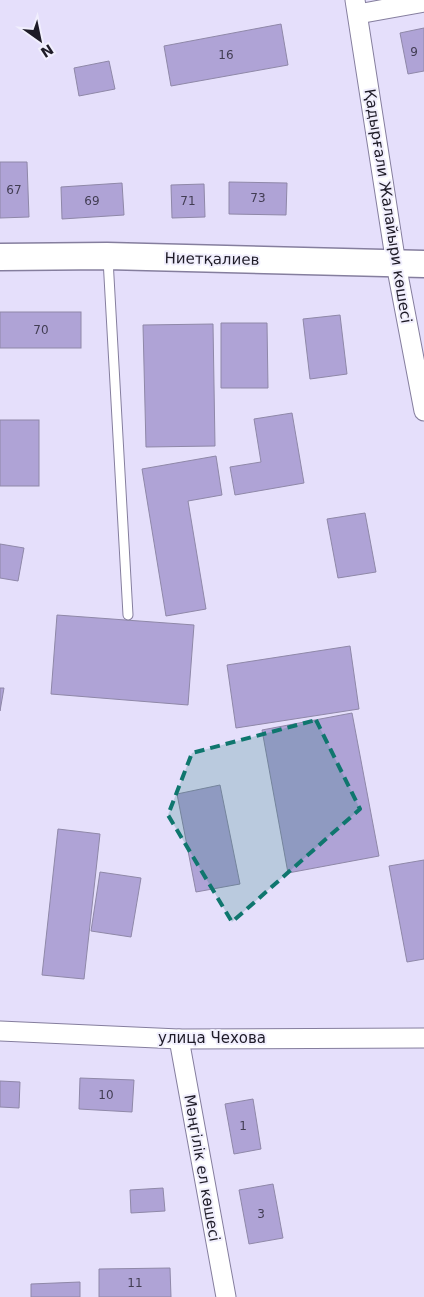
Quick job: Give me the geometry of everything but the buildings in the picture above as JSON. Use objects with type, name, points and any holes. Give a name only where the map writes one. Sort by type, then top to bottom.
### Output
[{"type":"street","points":[[357,7],[424,2]]},
{"type":"street","name":"Қадырғали Жалайыри көшесі","points":[[357,7],[396,264],[421,384],[424,411]]},
{"type":"street","name":"Ниетқалиев","points":[[0,257],[108,256],[424,264]]},
{"type":"street","name":"улица Чехова","points":[[0,1031],[179,1039],[424,1038]]},
{"type":"street","name":"Мәңгілік ел көшесі","points":[[179,1039],[226,1297]]},
{"type":"lane","points":[[108,256],[128,615]]},
{"type":"highlighted area","points":[[316,720],[360,809],[232,922],[168,815],[192,753]]}]
